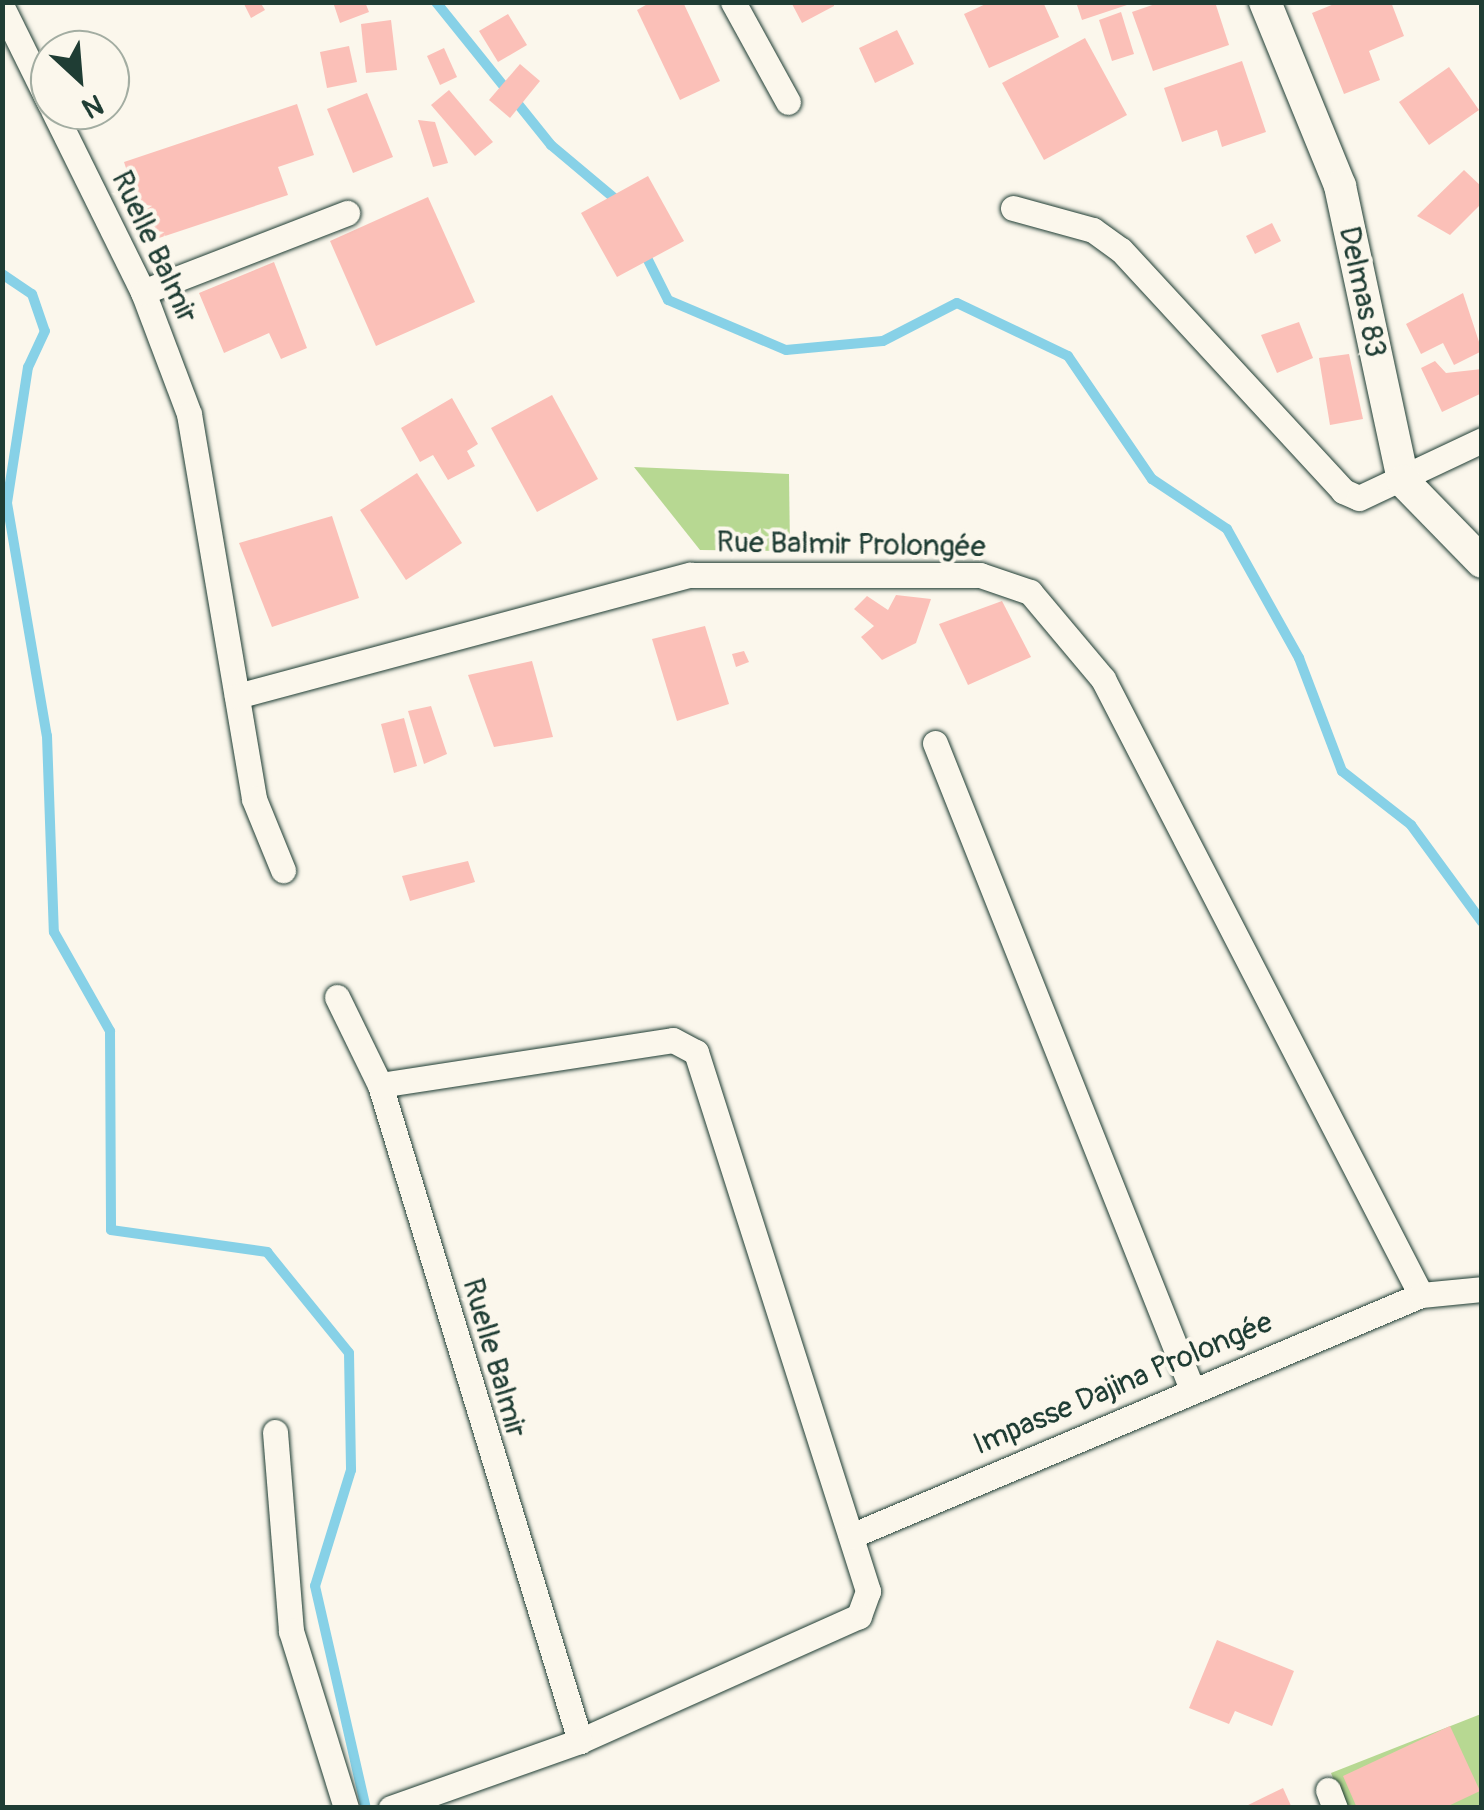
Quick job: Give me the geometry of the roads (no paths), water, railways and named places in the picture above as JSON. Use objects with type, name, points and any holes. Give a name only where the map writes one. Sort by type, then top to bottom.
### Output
[{"type":"street","points":[[733,2],[788,102]]},
{"type":"street","name":"Delmas 83","points":[[1265,2],[1340,186],[1403,480]]},
{"type":"street","name":"Ruelle Balmir","points":[[2,7],[30,63]]},
{"type":"street","name":"Ruelle Balmir","points":[[63,130],[143,292],[189,414],[254,799],[282,870]]},
{"type":"street","points":[[1013,208],[1092,230],[1121,250],[1343,491],[1359,498],[1482,440]]},
{"type":"street","points":[[143,292],[347,213]]},
{"type":"street","points":[[1403,480],[1482,562]]},
{"type":"street","name":"Rue Balmir Prolongée","points":[[237,696],[690,575],[980,575],[1030,592],[1103,679],[1421,1294]]},
{"type":"street","points":[[935,743],[1192,1389]]},
{"type":"street","name":"Ruelle Balmir","points":[[337,998],[380,1085],[580,1741]]},
{"type":"street","points":[[380,1085],[687,1042],[868,1590],[859,1616],[580,1741],[391,1808]]},
{"type":"street","name":"Impasse Dajina Prolongée","points":[[851,1536],[1421,1294],[1482,1290]]},
{"type":"street","points":[[275,1432],[291,1631],[346,1808]]},
{"type":"waterway","points":[[436,2],[551,145],[620,203]]},
{"type":"waterway","points":[[643,250],[668,300],[786,350],[883,341],[957,303],[1068,356],[1152,479],[1227,529],[1299,658],[1342,771],[1411,825],[1482,922]]},
{"type":"waterway","points":[[2,274],[32,294],[45,331],[28,367],[7,503],[47,736],[54,932],[110,1031],[111,1230],[267,1252],[349,1353],[351,1470],[315,1586],[366,1808]]}]
